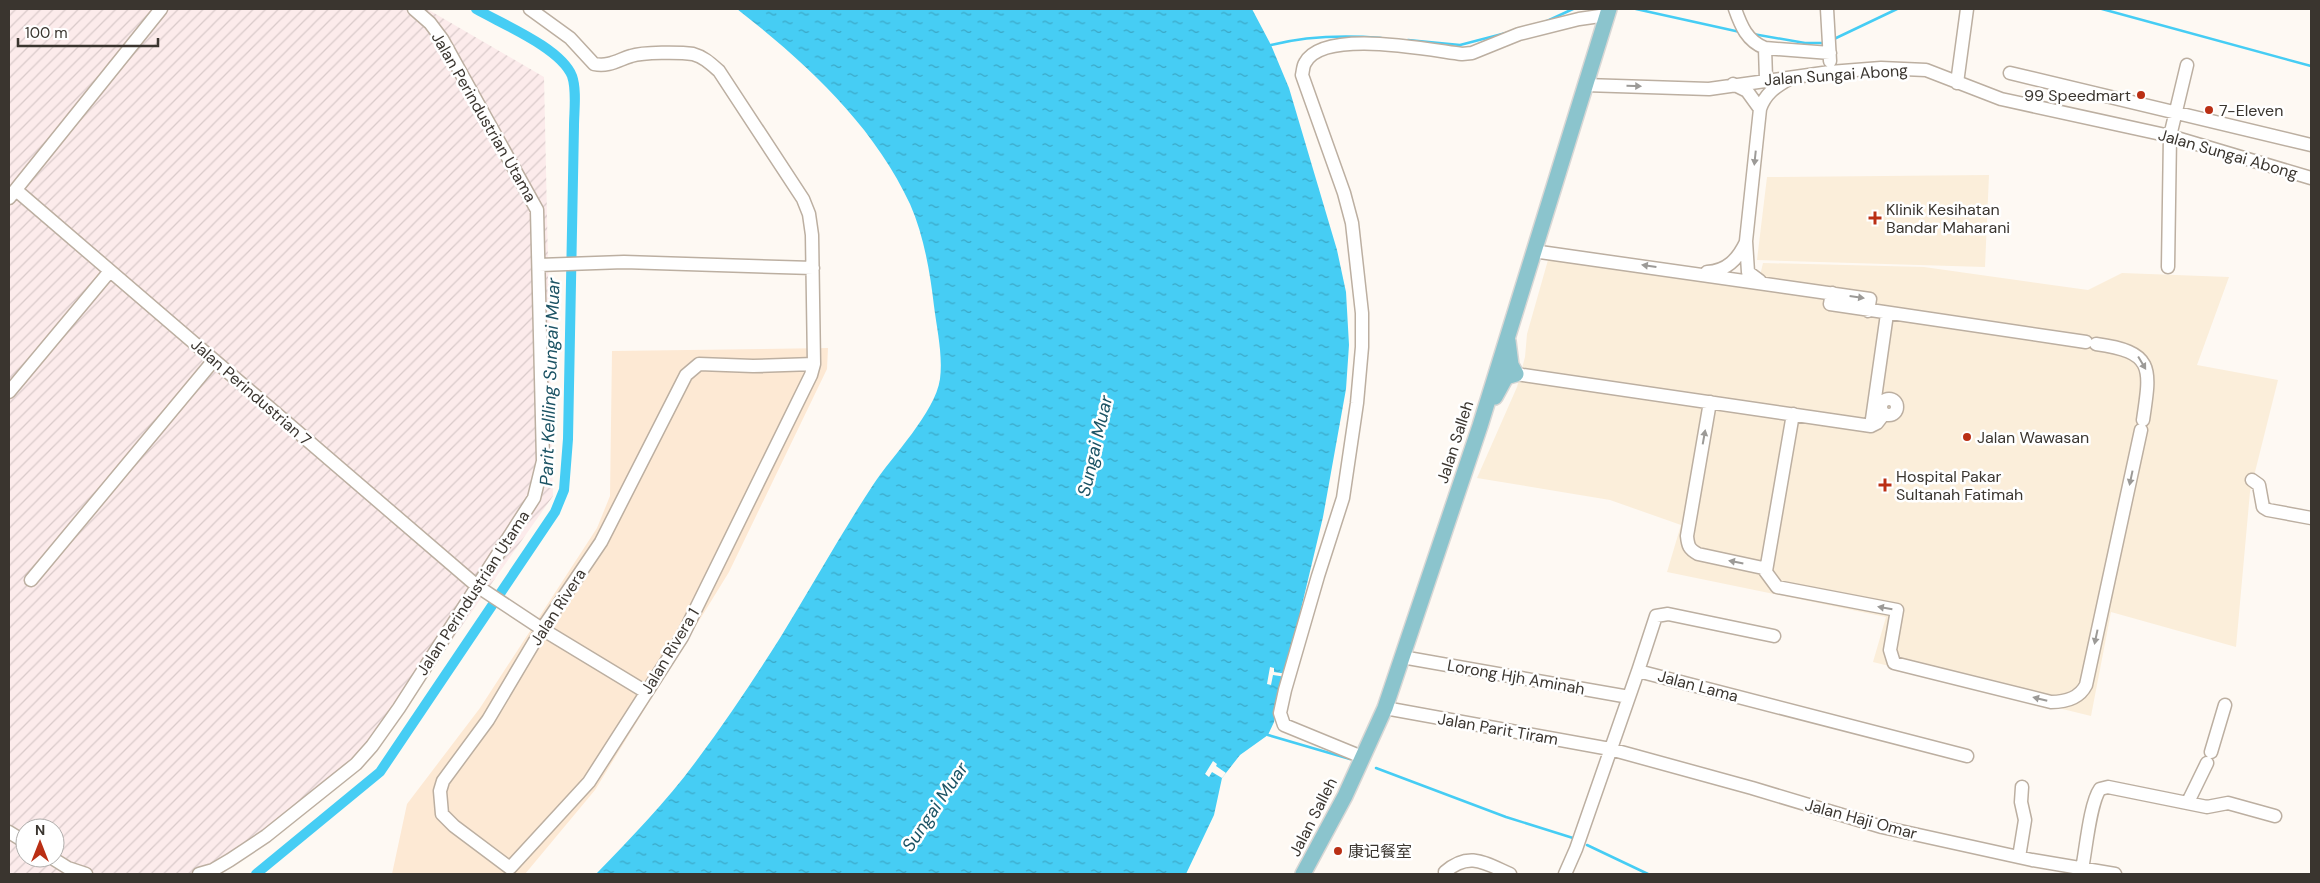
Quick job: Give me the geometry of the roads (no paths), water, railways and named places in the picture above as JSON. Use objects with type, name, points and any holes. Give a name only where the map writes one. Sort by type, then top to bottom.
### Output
[{"type":"main road","name":"Jalan Salleh","points":[[1303,874],[1344,796],[1385,708],[1482,417],[1608,12]]},
{"type":"main road","points":[[1482,417],[1506,377],[1516,374],[1510,365],[1507,335]]},
{"type":"street","points":[[12,194],[161,9]]},
{"type":"street","name":"Jalan Perindustrian Utama","points":[[199,874],[213,870],[266,836],[356,764],[372,746],[482,590],[534,498],[543,461],[537,210],[442,40],[430,23],[414,9]]},
{"type":"street","points":[[530,9],[570,38],[594,64],[611,65],[636,55],[693,54],[708,61],[719,71],[803,199],[809,214],[812,235],[814,364]]},
{"type":"street","points":[[1735,9],[1749,39],[1764,48],[1830,53]]},
{"type":"street","points":[[1827,9],[1830,72]]},
{"type":"street","points":[[1956,83],[1967,9]]},
{"type":"street","points":[[1362,757],[1284,725],[1280,718],[1285,690],[1344,492],[1358,403],[1362,347],[1362,313],[1352,223],[1344,193],[1302,75],[1304,63],[1318,51],[1333,45],[1367,42],[1462,54],[1472,53],[1519,34],[1608,12]]},
{"type":"street","points":[[1764,48],[1766,79]]},
{"type":"street","points":[[2168,267],[2170,136],[2187,65]]},
{"type":"street","name":"Jalan Sungai Abong","points":[[1585,85],[1695,89],[1830,72],[1906,68],[1926,70],[2001,99],[2170,136],[2311,178]]},
{"type":"street","points":[[2010,73],[2311,145]]},
{"type":"street","points":[[1760,110],[1767,94],[1775,87],[1796,76]]},
{"type":"street","points":[[1733,84],[1747,91],[1760,110]]},
{"type":"street","name":"Jalan Sungai Abong","points":[[1746,241],[1760,110]]},
{"type":"street","name":"Jalan Perindustrian 7","points":[[12,194],[110,271],[482,590],[646,692]]},
{"type":"street","points":[[1697,273],[1713,272],[1732,264],[1739,256],[1746,241]]},
{"type":"street","points":[[1746,241],[1748,272],[1766,284]]},
{"type":"street","points":[[1533,251],[1766,284],[1831,299],[1870,299],[1868,311],[2115,346],[2133,352],[2144,363],[2148,383],[2142,425],[2086,685],[2082,691],[2069,700],[2051,702],[1894,663],[1890,650],[1897,610],[1777,587],[1766,571],[1759,566],[1698,554],[1688,545],[1687,536],[1710,402]]},
{"type":"street","points":[[539,265],[577,263],[813,268]]},
{"type":"street","points":[[9,392],[110,271]]},
{"type":"street","points":[[1516,374],[1870,426],[1880,407],[1887,314]]},
{"type":"street","points":[[31,580],[214,360]]},
{"type":"street","name":"Jalan Rivera","points":[[470,837],[454,826],[442,814],[440,791],[443,781],[488,720],[542,629],[602,542],[686,375],[699,364],[753,366],[814,364]]},
{"type":"street","name":"Jalan Rivera 1","points":[[470,837],[510,868],[590,782],[682,637],[811,375],[814,364]]},
{"type":"street","points":[[1766,571],[1793,414]]},
{"type":"street","points":[[2252,480],[2259,485],[2263,507],[2268,510],[2311,518]]},
{"type":"street","points":[[1638,671],[1656,616],[1660,614],[1668,614],[1774,636]]},
{"type":"street","name":"Lorong Hjh Aminah","points":[[1402,657],[1629,697]]},
{"type":"street","name":"Jalan Lama","points":[[1565,874],[1576,849],[1638,671],[1968,756]]},
{"type":"street","points":[[2188,802],[2209,758],[2225,705]]},
{"type":"street","name":"Jalan Parit Tiram","points":[[1385,708],[1610,749]]},
{"type":"street","name":"Jalan Haji Omar","points":[[1610,749],[1752,788],[1882,827],[2019,857],[2047,868],[2082,868],[2115,874]]},
{"type":"street","points":[[2019,857],[2025,820],[2021,802],[2022,787]]},
{"type":"street","points":[[2082,868],[2093,807],[2096,794],[2100,789],[2108,787],[2211,807],[2228,803],[2275,816]]},
{"type":"street","points":[[1445,872],[1454,864],[1471,860],[1480,861],[1510,874]]},
{"type":"street","points":[[65,866],[86,874]]},
{"type":"water","name":"Sungai Muar","points":[[737,9],[1252,9],[1271,45],[1289,88],[1337,250],[1346,292],[1349,345],[1346,389],[1323,517],[1274,722],[1268,735],[1240,755],[1222,778],[1214,815],[1186,874],[596,874],[661,805],[697,760],[729,715],[780,638],[873,485],[922,420],[930,406],[940,379],[939,342],[926,254],[915,216],[895,175],[877,147],[835,96],[788,51]]},
{"type":"waterway","name":"Parit Keliling Sungai Muar","points":[[256,874],[380,772],[555,512],[564,490],[568,439],[574,82],[566,66],[544,46],[476,9]]},
{"type":"waterway","points":[[1547,21],[1573,9]]},
{"type":"waterway","points":[[1636,9],[1740,32]]},
{"type":"waterway","points":[[1834,39],[1897,9]]},
{"type":"waterway","points":[[2102,9],[2311,66]]},
{"type":"waterway","points":[[1408,40],[1460,45],[1506,33]]},
{"type":"waterway","points":[[1753,34],[1805,43],[1823,43]]},
{"type":"waterway","points":[[1271,45],[1325,37],[1381,38]]},
{"type":"waterway","points":[[1268,735],[1350,759]]},
{"type":"waterway","points":[[1376,768],[1506,817],[1573,838]]},
{"type":"waterway","points":[[1587,845],[1648,874]]},
{"type":"place","name":"99 Speedmart","points":[[2141,95]]},
{"type":"place","name":"7-Eleven","points":[[2209,110]]},
{"type":"place","name":"Klinik Kesihatan Bandar Maharani","points":[[1875,218]]},
{"type":"place","name":"Jalan Wawasan","points":[[1967,437]]},
{"type":"place","name":"Hospital Pakar Sultanah Fatimah","points":[[1885,485]]},
{"type":"place","name":"康记餐室","points":[[1338,851]]}]
